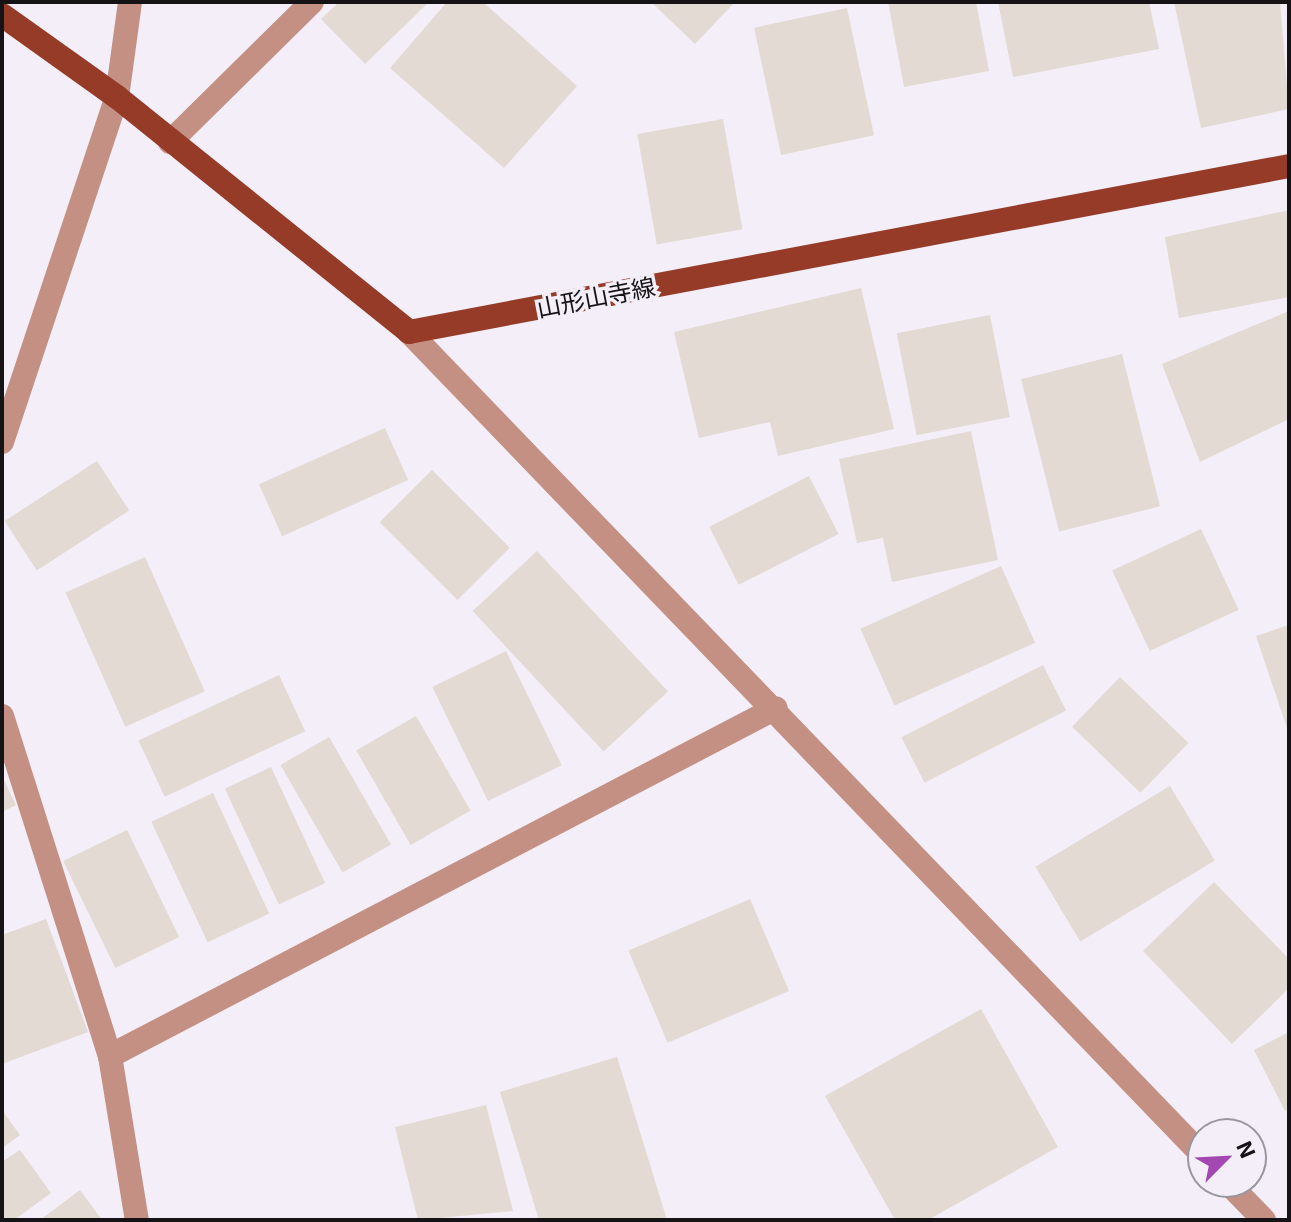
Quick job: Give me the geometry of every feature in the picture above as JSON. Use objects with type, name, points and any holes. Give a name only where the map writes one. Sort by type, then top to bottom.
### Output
[{"type":"main road","points":[[2,15],[117,97],[409,332]]},
{"type":"main road","name":"山形山寺線","points":[[409,332],[1289,166]]},
{"type":"street","points":[[2,442],[117,97],[130,2]]},
{"type":"street","points":[[170,142],[312,2]]},
{"type":"street","points":[[409,332],[776,708],[1187,1139]]},
{"type":"street","points":[[110,1056],[776,708]]},
{"type":"street","points":[[2,716],[110,1056],[137,1220]]},
{"type":"street","points":[[1243,1198],[1264,1220]]},
{"type":"building","points":[[339,2],[429,2],[365,64],[321,19]]},
{"type":"building","points":[[447,2],[483,2],[577,86],[504,168],[390,68]]},
{"type":"building","points":[[651,2],[735,2],[695,44]]},
{"type":"building","points":[[888,2],[976,2],[989,71],[904,87]]},
{"type":"building","points":[[998,2],[1149,2],[1159,49],[1013,77]]},
{"type":"building","points":[[1174,2],[1280,2],[1289,109],[1201,128]]},
{"type":"building","points":[[847,8],[874,135],[781,155],[754,28]]},
{"type":"building","points":[[723,119],[742,229],[657,244],[637,134]]},
{"type":"building","points":[[1289,210],[1289,297],[1179,318],[1165,237]]},
{"type":"building","points":[[861,288],[894,429],[778,456],[770,422],[699,438],[674,332]]},
{"type":"building","points":[[1289,311],[1289,419],[1200,462],[1162,364]]},
{"type":"building","points":[[990,315],[1010,417],[917,435],[897,333]]},
{"type":"building","points":[[1122,354],[1160,506],[1059,531],[1021,379]]},
{"type":"building","points":[[385,428],[408,480],[282,536],[259,484]]},
{"type":"building","points":[[971,431],[998,560],[892,582],[883,538],[857,543],[839,459]]},
{"type":"building","points":[[97,461],[129,510],[37,570],[5,521]]},
{"type":"building","points":[[432,470],[510,548],[457,600],[380,522]]},
{"type":"building","points":[[809,476],[839,534],[739,585],[709,527]]},
{"type":"building","points":[[1201,529],[1239,610],[1150,651],[1112,570]]},
{"type":"building","points":[[537,551],[668,691],[604,751],[473,611]]},
{"type":"building","points":[[145,557],[205,691],[125,727],[66,592]]},
{"type":"building","points":[[1001,566],[1035,643],[894,705],[860,629]]},
{"type":"building","points":[[1289,625],[1289,731],[1288,731],[1256,636]]},
{"type":"building","points":[[506,651],[562,765],[488,801],[432,687]]},
{"type":"building","points":[[1043,665],[1066,710],[924,783],[901,737]]},
{"type":"building","points":[[279,675],[305,731],[165,797],[139,741]]},
{"type":"building","points":[[1120,677],[1188,743],[1140,793],[1072,727]]},
{"type":"building","points":[[416,716],[470,810],[411,845],[356,750]]},
{"type":"building","points":[[329,737],[391,844],[343,872],[281,765]]},
{"type":"building","points":[[271,767],[325,883],[279,905],[225,789]]},
{"type":"building","points":[[2,776],[16,805],[2,812]]},
{"type":"building","points":[[1170,786],[1215,861],[1080,941],[1035,867]]},
{"type":"building","points":[[213,793],[269,914],[208,942],[151,822]]},
{"type":"building","points":[[127,830],[179,937],[115,968],[63,861]]},
{"type":"building","points":[[1214,882],[1289,959],[1289,988],[1232,1044],[1143,951]]},
{"type":"building","points":[[750,899],[789,991],[668,1043],[628,951]]},
{"type":"building","points":[[46,919],[88,1032],[2,1064],[2,935]]},
{"type":"building","points":[[981,1009],[1058,1147],[928,1220],[895,1220],[825,1096]]},
{"type":"building","points":[[1289,1032],[1289,1109],[1285,1111],[1254,1050]]},
{"type":"building","points":[[617,1057],[667,1220],[539,1220],[500,1092]]},
{"type":"building","points":[[486,1105],[513,1211],[418,1220],[395,1127]]},
{"type":"building","points":[[2,1110],[20,1135],[2,1148]]},
{"type":"building","points":[[20,1150],[51,1193],[14,1220],[2,1220],[2,1162]]},
{"type":"building","points":[[80,1190],[102,1220],[40,1220]]}]
